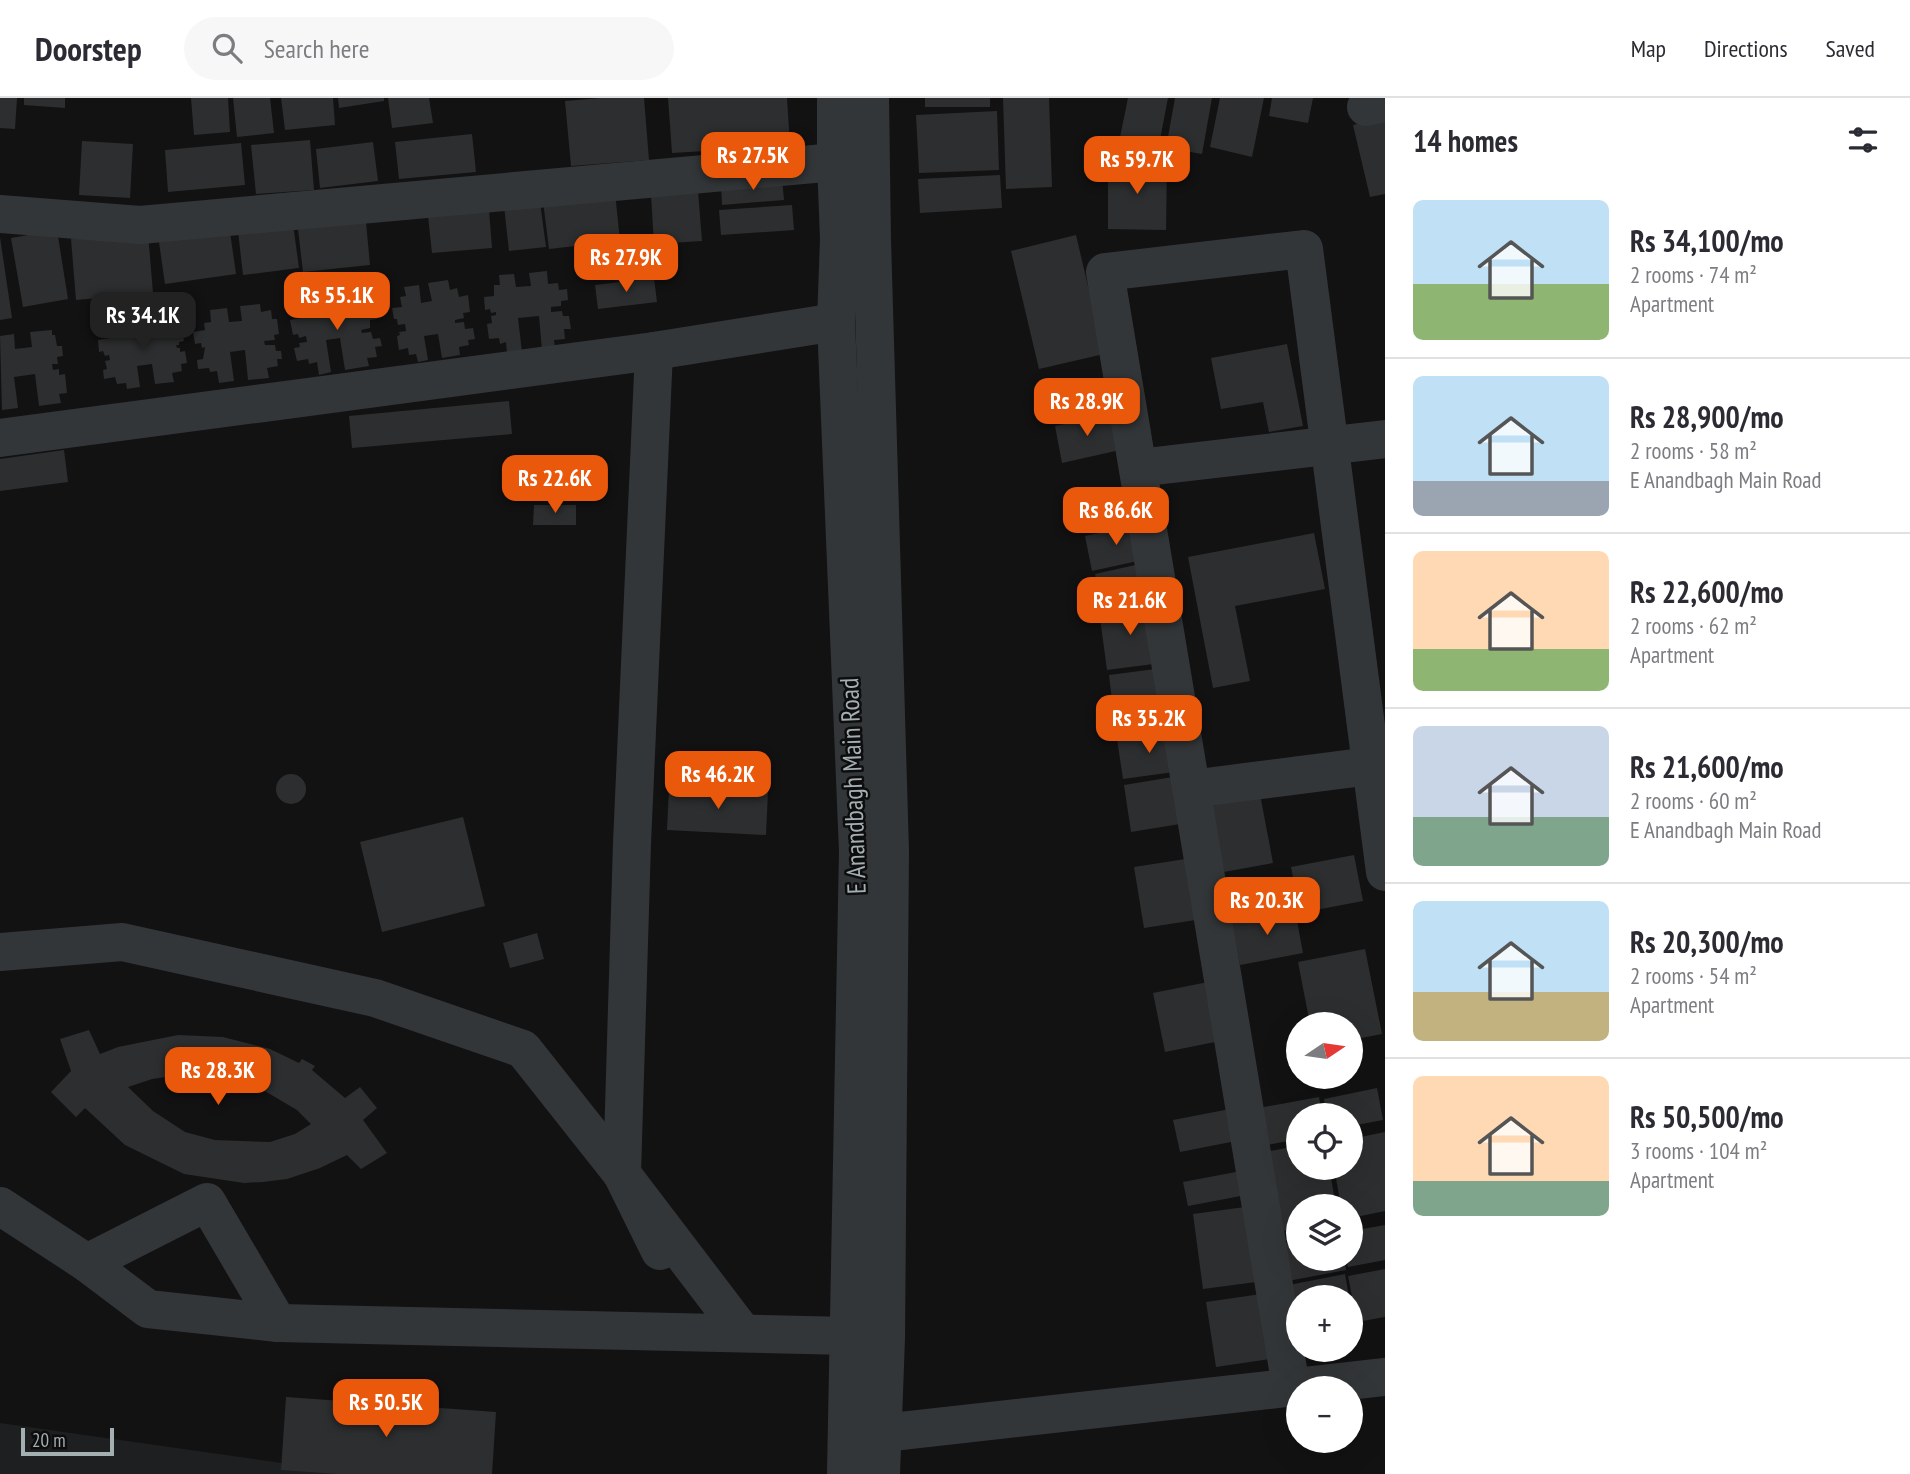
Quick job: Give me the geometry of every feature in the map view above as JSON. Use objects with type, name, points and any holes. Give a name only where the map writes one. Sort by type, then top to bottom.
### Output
[{"type":"street","name":"E Anandbagh Main Road","points":[[836,98],[839,239],[836,322],[858,851],[848,1336],[865,1432],[881,1474]]},
{"type":"street","name":"E Anandbagh Main Road","points":[[845,1474],[865,1432],[887,1324],[890,851],[870,98]]},
{"type":"street","points":[[0,214],[140,225],[836,162]]},
{"type":"street","points":[[1289,1376],[1105,272],[1304,249],[1378,765],[1385,872]]},
{"type":"street","points":[[0,438],[654,351],[836,322]]},
{"type":"street","points":[[654,351],[632,843],[622,1174],[660,1251]]},
{"type":"street","points":[[1138,468],[1385,439]]},
{"type":"street","points":[[1191,789],[1378,765]]},
{"type":"street","points":[[0,952],[122,942],[375,998],[523,1049],[743,1333]]},
{"type":"street","points":[[87,1263],[207,1202],[278,1323]]},
{"type":"street","points":[[0,1206],[87,1263],[148,1309],[278,1323],[848,1336]]},
{"type":"street","points":[[1363,1379],[1385,1377]]},
{"type":"street","points":[[865,1432],[1286,1388]]},
{"type":"shaded area","points":[[0,1423],[359,1474],[0,1474]]},
{"type":"building","points":[[0,98],[17,98],[15,129],[0,128]]},
{"type":"building","points":[[24,98],[65,98],[65,108],[24,105]]},
{"type":"building","points":[[191,98],[228,98],[230,132],[194,135]]},
{"type":"building","points":[[233,98],[270,98],[274,133],[237,137]]},
{"type":"building","points":[[281,98],[333,98],[335,125],[285,130]]},
{"type":"building","points":[[338,98],[384,98],[384,101],[339,108]]},
{"type":"building","points":[[388,98],[429,98],[433,123],[392,128]]},
{"type":"building","points":[[644,98],[649,160],[571,166],[565,101]]},
{"type":"building","points":[[668,98],[787,98],[790,146],[672,153]]},
{"type":"building","points":[[925,98],[990,98],[990,107],[925,107]]},
{"type":"building","points":[[1003,98],[1049,98],[1052,187],[1006,189]]},
{"type":"building","points":[[1128,98],[1168,98],[1156,160],[1117,152]]},
{"type":"building","points":[[1175,98],[1212,98],[1202,154],[1166,148]]},
{"type":"building","points":[[1220,98],[1264,98],[1252,157],[1210,147]]},
{"type":"building","points":[[1272,98],[1313,98],[1308,123],[1269,116]]},
{"type":"building","points":[[997,111],[999,170],[919,173],[916,115]]},
{"type":"building","points":[[1385,117],[1385,194],[1370,197],[1353,125]]},
{"type":"building","points":[[472,134],[476,172],[399,179],[395,142]]},
{"type":"building","points":[[310,140],[314,190],[256,194],[251,145]]},
{"type":"building","points":[[82,141],[133,144],[130,198],[79,195]]},
{"type":"building","points":[[373,142],[378,181],[320,188],[316,149]]},
{"type":"building","points":[[241,143],[245,185],[168,192],[165,150]]},
{"type":"building","points":[[1108,162],[1167,163],[1166,230],[1108,229]]},
{"type":"building","points":[[1000,175],[1002,208],[920,213],[918,179]]},
{"type":"building","points":[[782,178],[784,200],[722,205],[721,184]]},
{"type":"building","points":[[698,191],[702,241],[654,244],[651,195]]},
{"type":"building","points":[[615,192],[620,241],[549,249],[543,201]]},
{"type":"building","points":[[540,202],[546,247],[509,251],[504,206]]},
{"type":"building","points":[[792,205],[794,230],[721,235],[719,210]]},
{"type":"building","points":[[489,210],[492,248],[432,253],[428,216]]},
{"type":"building","points":[[366,222],[370,265],[303,272],[298,229]]},
{"type":"building","points":[[293,224],[299,268],[243,275],[238,231]]},
{"type":"building","points":[[57,230],[68,299],[23,307],[11,238]]},
{"type":"building","points":[[230,232],[236,274],[165,284],[159,242]]},
{"type":"building","points":[[148,233],[153,293],[76,300],[71,239]]},
{"type":"building","points":[[1076,235],[1104,354],[1039,369],[1011,251]]},
{"type":"building","points":[[0,237],[12,318],[0,320]]},
{"type":"building","points":[[547,271],[548,284],[558,283],[559,290],[567,289],[568,300],[561,301],[561,306],[551,307],[551,312],[562,311],[563,316],[569,316],[571,329],[564,329],[565,339],[554,340],[555,348],[542,350],[539,316],[518,318],[522,352],[507,353],[506,342],[500,344],[499,338],[489,339],[487,324],[492,323],[491,316],[496,315],[496,312],[485,310],[484,297],[494,296],[494,285],[500,285],[499,275],[514,274],[516,287],[531,286],[529,273]]},
{"type":"building","points":[[654,278],[657,302],[598,309],[595,285]]},
{"type":"building","points":[[448,280],[450,290],[457,288],[459,297],[468,295],[470,312],[463,313],[464,318],[455,320],[455,323],[464,322],[465,329],[473,328],[475,339],[468,340],[469,345],[459,347],[460,355],[442,358],[438,334],[424,336],[428,360],[418,362],[416,354],[409,355],[408,348],[399,350],[397,336],[400,335],[399,332],[406,331],[405,324],[398,325],[392,308],[402,307],[400,297],[406,296],[404,287],[419,285],[421,303],[432,301],[428,283]]},
{"type":"building","points":[[356,292],[357,299],[366,297],[367,303],[374,302],[377,319],[370,320],[370,328],[361,330],[362,333],[371,332],[373,339],[380,338],[382,346],[375,347],[377,357],[367,358],[369,366],[345,370],[340,338],[326,340],[331,372],[319,375],[317,362],[309,364],[308,359],[297,361],[294,348],[300,347],[299,343],[307,342],[306,336],[299,338],[298,334],[293,335],[290,320],[301,318],[300,313],[308,312],[307,300],[322,297],[324,310],[336,309],[334,295]]},
{"type":"building","points":[[260,304],[261,312],[271,310],[272,319],[277,319],[279,334],[274,335],[275,340],[264,341],[265,345],[275,345],[276,351],[281,351],[282,359],[277,359],[278,366],[267,368],[269,378],[248,380],[245,350],[230,352],[234,381],[219,383],[217,371],[210,372],[209,368],[198,369],[197,360],[203,359],[205,347],[202,348],[201,343],[195,344],[193,332],[205,330],[204,323],[211,322],[210,310],[227,308],[229,322],[242,321],[240,306]]},
{"type":"building","points":[[163,315],[165,325],[174,324],[175,330],[182,329],[184,341],[176,345],[180,352],[185,351],[187,363],[181,364],[182,371],[172,373],[174,382],[155,384],[152,364],[137,366],[140,387],[127,389],[126,383],[117,384],[115,377],[104,379],[103,370],[107,369],[105,361],[110,360],[109,355],[105,356],[103,351],[99,352],[98,340],[110,338],[108,331],[117,329],[116,322],[131,320],[133,333],[148,331],[146,318]]},
{"type":"building","points":[[52,330],[57,346],[62,346],[63,356],[57,357],[58,364],[52,364],[53,370],[59,369],[59,375],[65,374],[67,393],[59,394],[61,403],[39,406],[35,374],[14,377],[18,408],[2,410],[0,336],[14,334],[15,349],[32,347],[30,332]]},
{"type":"building","points":[[1287,344],[1303,426],[1269,432],[1263,402],[1221,409],[1211,358]]},
{"type":"building","points":[[509,401],[512,434],[352,448],[349,416]]},
{"type":"building","points":[[1112,414],[1120,450],[1062,463],[1055,426]]},
{"type":"building","points":[[64,450],[68,482],[0,491],[0,459]]},
{"type":"building","points":[[1132,486],[1139,520],[1084,532],[1076,498]]},
{"type":"building","points":[[534,505],[576,505],[576,525],[533,525]]},
{"type":"building","points":[[1140,524],[1147,559],[1092,571],[1085,536]]},
{"type":"building","points":[[1314,533],[1325,589],[1235,606],[1250,681],[1213,688],[1188,557]]},
{"type":"building","points":[[1149,562],[1157,596],[1102,607],[1095,574]]},
{"type":"building","points":[[1153,603],[1161,663],[1107,670],[1099,611]]},
{"type":"building","points":[[1163,668],[1170,728],[1116,735],[1109,675]]},
{"type":"building","points":[[1176,731],[1181,771],[1123,779],[1117,739]]},
{"type":"building","points":[[291,774],[302,778],[306,789],[302,800],[291,804],[280,800],[276,789],[280,778]]},
{"type":"building","points":[[1179,776],[1186,823],[1131,832],[1124,785]]},
{"type":"building","points":[[669,788],[768,792],[766,835],[667,830]]},
{"type":"building","points":[[1260,794],[1273,863],[1224,872],[1211,803]]},
{"type":"building","points":[[463,817],[485,906],[382,932],[360,842]]},
{"type":"building","points":[[1354,855],[1363,901],[1300,913],[1291,867]]},
{"type":"building","points":[[1192,858],[1202,919],[1144,928],[1134,867]]},
{"type":"building","points":[[1295,910],[1303,953],[1240,965],[1232,922]]},
{"type":"building","points":[[537,933],[544,959],[510,968],[503,943]]},
{"type":"building","points":[[1365,949],[1382,1034],[1363,1038],[1363,1012],[1308,1012],[1298,962]]},
{"type":"building","points":[[1208,982],[1220,1041],[1165,1052],[1153,993]]},
{"type":"building","points":[[89,1030],[100,1054],[118,1047],[178,1035],[223,1037],[270,1049],[299,1063],[302,1059],[315,1066],[312,1070],[345,1098],[360,1087],[377,1108],[363,1120],[387,1153],[361,1169],[347,1155],[287,1179],[263,1182],[244,1183],[184,1174],[125,1145],[85,1108],[76,1117],[51,1092],[71,1071],[60,1039]],"holes":[[[188,1074],[239,1082],[263,1090],[297,1110],[311,1124],[295,1134],[270,1142],[215,1140],[185,1132],[153,1111],[128,1087],[152,1079]]]},
{"type":"building","points":[[1377,1088],[1383,1120],[1363,1124],[1363,1103],[1325,1103],[1324,1099]]},
{"type":"building","points":[[1319,1097],[1320,1103],[1286,1103]]},
{"type":"building","points":[[1286,1103],[1286,1141],[1267,1145],[1259,1108]]},
{"type":"building","points":[[1230,1109],[1236,1141],[1180,1152],[1173,1120]]},
{"type":"building","points":[[1385,1132],[1385,1211],[1363,1216],[1363,1194],[1339,1194],[1336,1180],[1363,1180],[1363,1137]]},
{"type":"building","points":[[1286,1148],[1286,1180],[1331,1180],[1334,1194],[1286,1194],[1286,1231],[1280,1232],[1265,1152]]},
{"type":"building","points":[[1241,1171],[1246,1195],[1188,1206],[1183,1182]]},
{"type":"building","points":[[1245,1207],[1256,1282],[1203,1289],[1193,1214]]},
{"type":"building","points":[[1385,1225],[1385,1260],[1363,1264],[1363,1229]]},
{"type":"building","points":[[1286,1243],[1286,1270],[1281,1244]]},
{"type":"building","points":[[1385,1269],[1385,1317],[1363,1321],[1363,1285],[1350,1285],[1348,1276]]},
{"type":"building","points":[[1286,1271],[1341,1271],[1288,1281]]},
{"type":"building","points":[[1345,1274],[1347,1285],[1289,1285]]},
{"type":"building","points":[[1261,1294],[1270,1359],[1216,1367],[1206,1302]]},
{"type":"building","points":[[286,1397],[496,1412],[492,1474],[338,1474],[281,1470]]}]
